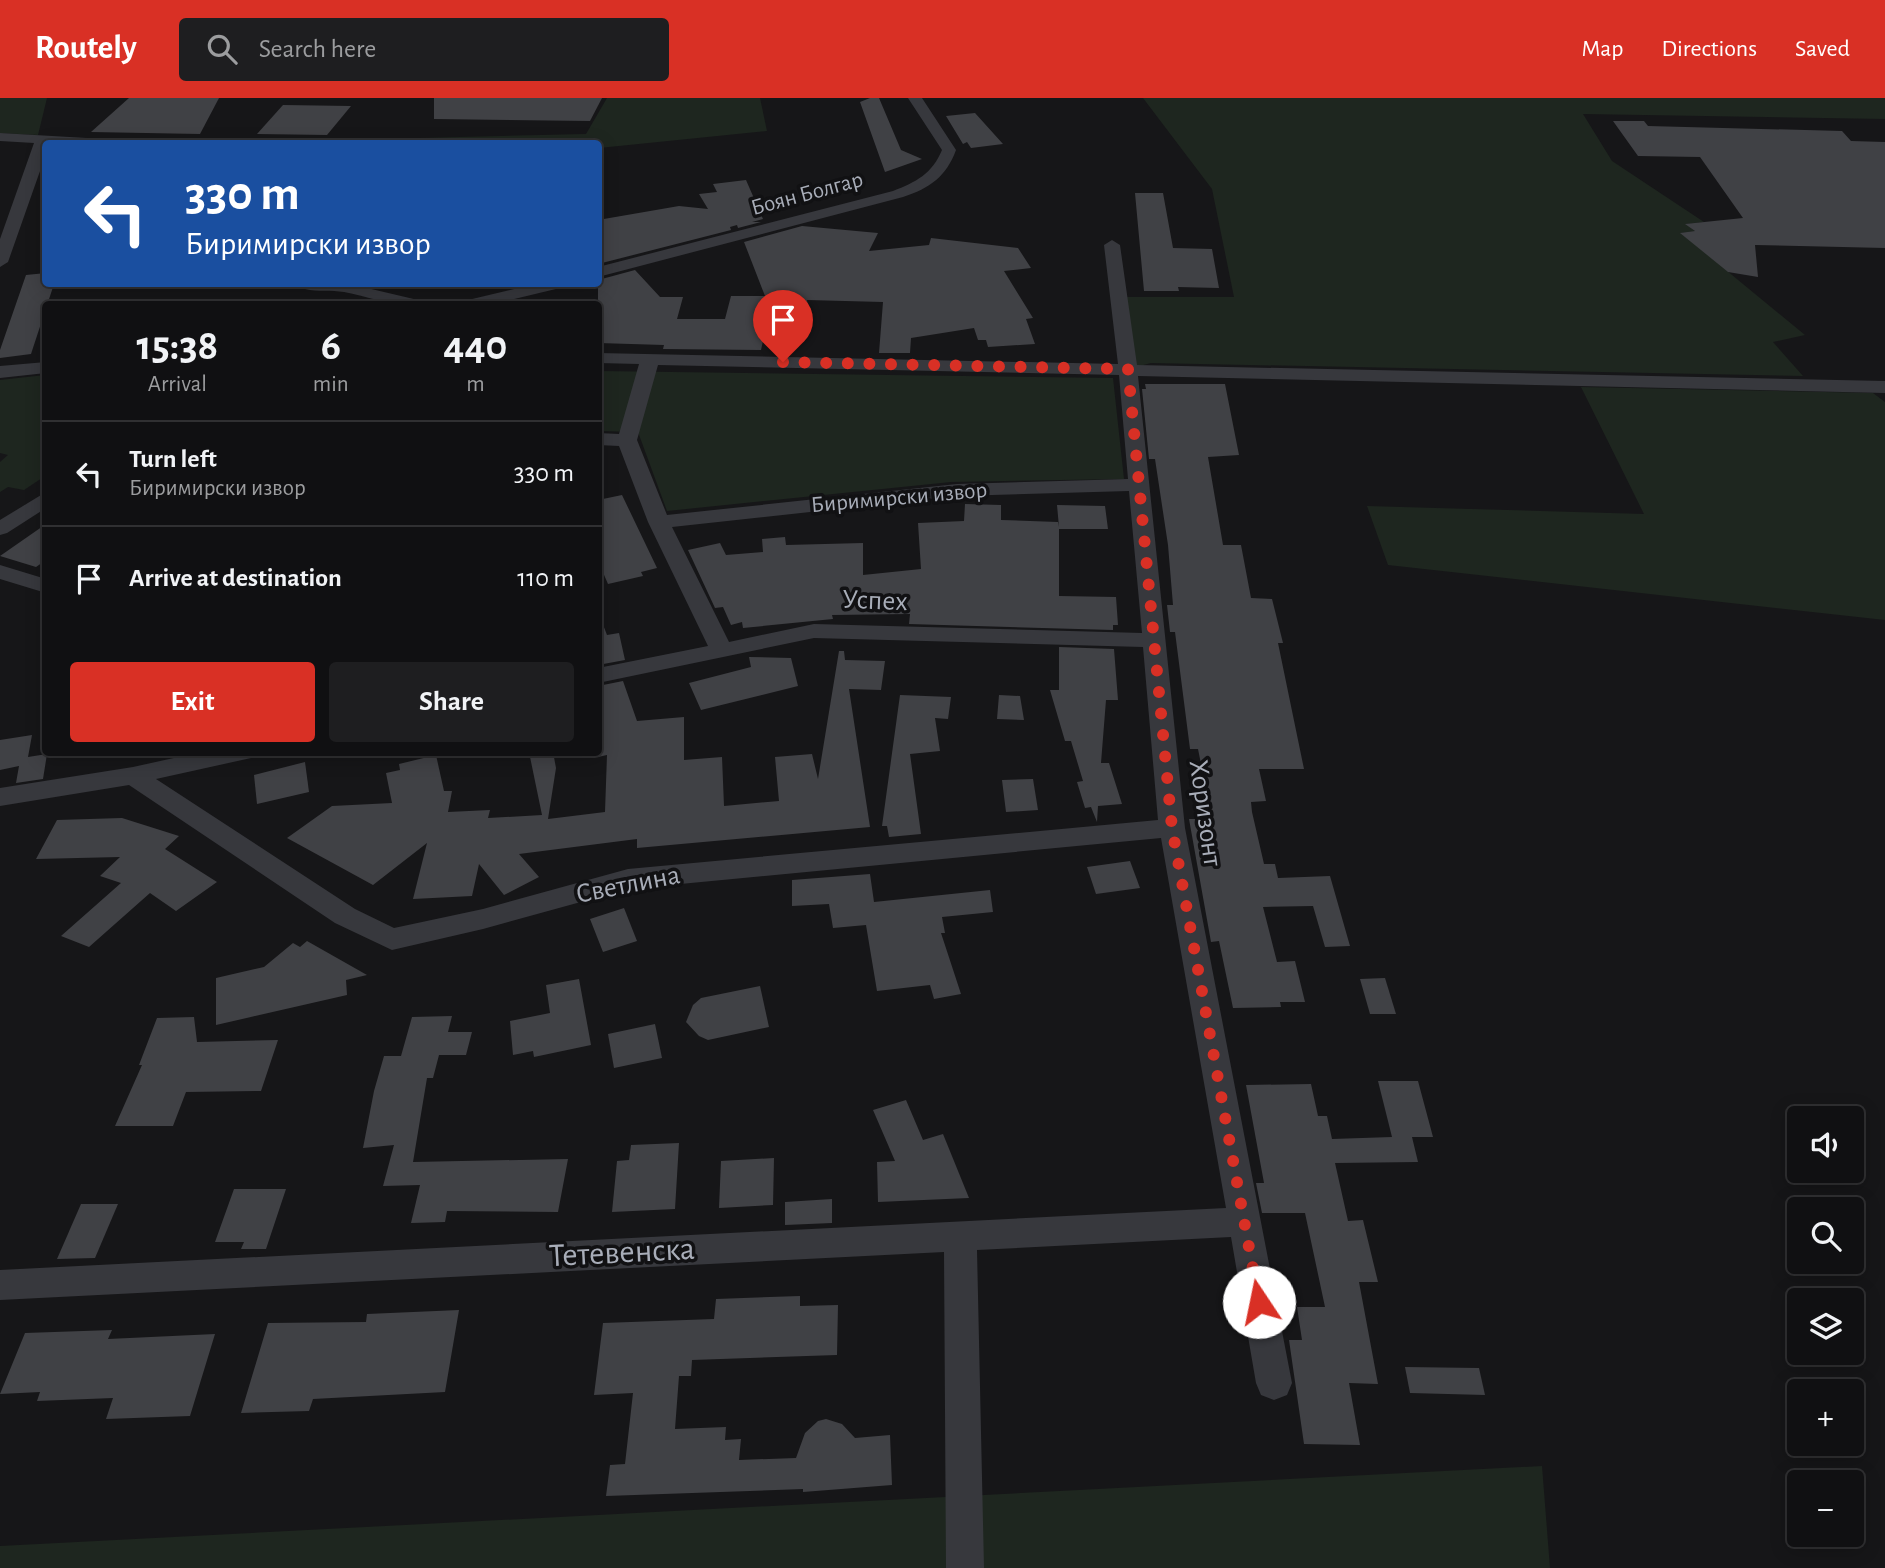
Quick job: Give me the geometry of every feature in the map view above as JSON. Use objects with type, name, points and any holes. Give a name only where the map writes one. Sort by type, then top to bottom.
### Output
[{"type":"street","name":"Боян Болгар","points":[[602,271],[898,194],[927,184],[945,162],[949,150],[915,98]]},
{"type":"street","points":[[0,137],[59,140]]},
{"type":"street","points":[[1,258],[42,142]]},
{"type":"street","name":"Хоризонт","points":[[1112,245],[1128,369],[1172,828],[1274,1383]]},
{"type":"street","points":[[343,287],[374,288],[405,301]]},
{"type":"street","points":[[486,301],[542,287]]},
{"type":"street","points":[[351,301],[374,288]]},
{"type":"street","points":[[602,358],[1885,387]]},
{"type":"street","points":[[650,359],[627,440],[659,522],[721,649]]},
{"type":"street","points":[[0,372],[42,367]]},
{"type":"street","points":[[602,439],[627,440]]},
{"type":"street","name":"Биримирски извор","points":[[659,522],[957,490],[1139,485]]},
{"type":"street","points":[[4,523],[42,500]]},
{"type":"street","points":[[0,572],[42,585]]},
{"type":"street","name":"Успех","points":[[602,675],[814,631],[1154,640]]},
{"type":"street","points":[[0,797],[133,776],[224,756]]},
{"type":"street","name":"Светлина","points":[[133,776],[345,916],[392,939],[483,919],[628,879],[1172,828]]},
{"type":"street","name":"Тетевенска","points":[[0,1285],[1244,1222]]},
{"type":"street","points":[[960,1236],[965,1568]]},
{"type":"shaded area","points":[[0,98],[47,98],[38,135],[0,133]]},
{"type":"shaded area","points":[[607,98],[760,98],[767,131],[602,148],[602,140],[416,140],[586,134]]},
{"type":"shaded area","points":[[1143,98],[1885,98],[1885,119],[1583,114],[1612,161],[1704,222],[1686,224],[1695,231],[1681,233],[1805,335],[1773,342],[1803,376],[1151,363],[1128,369],[1118,297],[1234,297],[1212,189]]},
{"type":"shaded area","points":[[602,371],[1113,378],[1124,479],[951,482],[667,511],[638,432],[602,431]]},
{"type":"shaded area","points":[[42,375],[42,478],[24,490],[8,487],[0,492],[0,462],[8,455],[0,453],[0,380]]},
{"type":"shaded area","points":[[1581,387],[1873,393],[1885,402],[1885,620],[1388,565],[1367,506],[1644,514]]},
{"type":"shaded area","points":[[1542,1466],[1550,1568],[0,1568],[0,1546]]},
{"type":"building","points":[[129,98],[219,98],[200,134],[91,132]]},
{"type":"building","points":[[434,98],[602,98],[590,121],[434,119]]},
{"type":"building","points":[[879,98],[901,150],[922,159],[885,172],[860,102]]},
{"type":"building","points":[[283,105],[351,106],[327,135],[257,134]]},
{"type":"building","points":[[975,113],[1003,144],[971,148],[967,142],[963,144],[946,116]]},
{"type":"building","points":[[1613,121],[1644,121],[1648,126],[1842,131],[1851,141],[1885,142],[1885,248],[1755,245],[1758,277],[1728,272],[1680,233],[1695,231],[1685,224],[1743,218],[1700,157],[1638,156]]},
{"type":"building","points":[[746,180],[763,219],[752,222],[761,222],[738,228],[737,225],[730,227],[731,230],[602,263],[602,219],[679,206],[708,209],[699,194],[717,192],[713,184]]},
{"type":"building","points":[[1135,193],[1163,193],[1173,248],[1212,249],[1219,288],[1178,287],[1179,291],[1144,291]]},
{"type":"building","points":[[802,226],[878,233],[869,251],[929,245],[931,238],[1018,248],[1031,268],[1004,271],[1033,318],[1026,319],[1035,344],[988,347],[986,340],[978,340],[974,328],[911,338],[910,353],[879,353],[883,302],[807,300],[808,307],[776,309],[771,332],[765,332],[761,350],[663,349],[664,345],[602,343],[602,301],[598,301],[598,287],[602,287],[602,279],[635,270],[660,297],[683,297],[677,319],[725,319],[731,296],[765,296],[744,242]]},
{"type":"building","points":[[42,273],[42,287],[53,287],[48,301],[42,301],[42,321],[31,354],[0,358],[0,350],[26,275]]},
{"type":"building","points":[[1145,384],[1225,384],[1239,455],[1208,457],[1223,545],[1241,545],[1251,598],[1272,599],[1283,643],[1278,643],[1304,769],[1259,769],[1266,801],[1251,802],[1252,812],[1264,864],[1275,864],[1278,878],[1330,876],[1350,946],[1325,947],[1313,906],[1263,907],[1277,962],[1295,961],[1305,1002],[1280,1002],[1281,1007],[1233,1008],[1219,941],[1211,942],[1189,819],[1212,819],[1198,749],[1190,749],[1175,632],[1170,632],[1167,605],[1173,605],[1168,545],[1155,459],[1149,459],[1142,389],[1146,389]]},
{"type":"building","points":[[622,495],[657,568],[641,572],[643,576],[608,584],[602,570],[602,499]]},
{"type":"building","points":[[965,504],[1001,505],[1001,520],[1058,522],[1059,527],[1057,505],[1105,506],[1108,529],[1059,529],[1059,596],[1116,597],[1118,625],[1113,625],[1113,630],[909,624],[910,614],[832,615],[833,619],[743,628],[742,622],[731,625],[723,607],[715,608],[688,550],[720,543],[726,555],[763,552],[762,539],[785,537],[786,545],[863,543],[863,575],[921,569],[918,523],[964,521]]},
{"type":"building","points":[[42,527],[42,563],[36,567],[0,556]]},
{"type":"building","points":[[602,622],[607,635],[619,633],[625,660],[602,664]]},
{"type":"building","points":[[1059,647],[1114,649],[1118,700],[1106,700],[1101,763],[1109,763],[1122,804],[1098,806],[1097,822],[1091,807],[1085,808],[1077,782],[1083,781],[1071,741],[1065,741],[1050,690],[1059,690]]},
{"type":"building","points":[[839,651],[844,651],[845,660],[885,661],[881,690],[849,689],[870,827],[637,848],[637,839],[519,854],[539,877],[504,895],[479,864],[472,896],[413,899],[427,843],[373,885],[287,838],[332,806],[392,803],[386,773],[400,770],[399,764],[432,756],[436,756],[444,791],[452,791],[448,812],[490,810],[488,818],[542,815],[530,756],[554,756],[556,768],[548,819],[605,812],[607,755],[598,757],[602,756],[602,685],[623,681],[637,721],[684,717],[684,760],[722,757],[724,806],[779,801],[775,757],[812,754],[818,779]]},
{"type":"building","points":[[749,657],[791,658],[798,686],[701,710],[689,683],[751,667]]},
{"type":"building","points":[[900,695],[951,697],[948,719],[935,718],[940,751],[910,754],[921,834],[889,837],[887,826],[882,826]]},
{"type":"building","points":[[999,695],[1020,696],[1024,720],[997,719]]},
{"type":"building","points":[[32,735],[28,757],[47,756],[43,779],[16,783],[19,766],[0,770],[0,740]]},
{"type":"building","points":[[305,762],[309,792],[257,804],[254,775]]},
{"type":"building","points":[[1033,779],[1038,810],[1006,812],[1002,780]]},
{"type":"building","points":[[122,818],[179,836],[165,849],[217,882],[176,911],[150,893],[89,947],[61,936],[121,883],[100,876],[120,857],[36,859],[57,820]]},
{"type":"building","points":[[1130,861],[1140,888],[1096,894],[1087,867]]},
{"type":"building","points":[[870,874],[874,902],[990,890],[993,912],[942,917],[945,933],[941,933],[961,994],[934,999],[930,985],[877,991],[866,925],[833,928],[829,904],[792,906],[792,880]]},
{"type":"building","points":[[624,908],[637,941],[603,952],[590,919]]},
{"type":"building","points":[[307,941],[367,975],[346,980],[347,995],[216,1025],[216,978],[264,967],[293,943],[300,947]]},
{"type":"building","points":[[1385,978],[1396,1014],[1370,1014],[1360,979]]},
{"type":"building","points":[[579,979],[591,1045],[534,1057],[533,1051],[513,1055],[510,1021],[550,1013],[546,985]]},
{"type":"building","points":[[760,986],[769,1027],[708,1040],[699,1036],[686,1022],[693,1005],[701,998]]},
{"type":"building","points":[[452,1016],[448,1032],[472,1032],[466,1055],[439,1055],[433,1078],[427,1078],[413,1162],[568,1159],[558,1212],[447,1211],[445,1222],[411,1223],[420,1185],[383,1186],[394,1145],[363,1148],[384,1056],[401,1056],[412,1017]]},
{"type":"building","points":[[194,1017],[197,1042],[278,1040],[261,1091],[186,1092],[173,1126],[115,1126],[142,1065],[139,1065],[157,1018]]},
{"type":"building","points":[[655,1024],[662,1058],[614,1068],[608,1034]]},
{"type":"building","points":[[1378,1081],[1418,1081],[1433,1137],[1412,1137],[1418,1162],[1335,1163],[1348,1221],[1363,1220],[1378,1282],[1359,1282],[1378,1384],[1349,1383],[1360,1445],[1304,1444],[1289,1340],[1302,1340],[1297,1307],[1325,1307],[1305,1213],[1262,1213],[1256,1183],[1264,1183],[1246,1085],[1311,1084],[1318,1116],[1327,1116],[1332,1139],[1392,1137]]},
{"type":"building","points":[[906,1100],[923,1140],[943,1134],[969,1198],[878,1202],[877,1162],[895,1161],[873,1110]]},
{"type":"building","points":[[679,1143],[675,1209],[612,1212],[617,1161],[629,1160],[631,1145]]},
{"type":"building","points":[[774,1158],[773,1205],[719,1208],[721,1161]]},
{"type":"building","points":[[234,1189],[286,1189],[266,1249],[241,1249],[244,1242],[215,1242]]},
{"type":"building","points":[[832,1199],[832,1223],[785,1225],[785,1202]]},
{"type":"building","points":[[81,1204],[118,1204],[95,1258],[57,1259]]},
{"type":"building","points":[[800,1296],[800,1306],[838,1305],[837,1355],[692,1360],[691,1376],[679,1376],[675,1429],[726,1427],[725,1440],[741,1439],[739,1460],[796,1458],[805,1433],[818,1421],[826,1419],[842,1424],[855,1438],[890,1435],[892,1485],[803,1492],[803,1489],[606,1496],[610,1465],[625,1464],[633,1393],[594,1395],[603,1323],[714,1319],[716,1299]]},
{"type":"building","points":[[459,1310],[445,1392],[313,1399],[309,1411],[241,1413],[268,1323],[366,1322],[367,1314]]},
{"type":"building","points":[[112,1330],[108,1339],[215,1334],[190,1416],[106,1419],[113,1398],[37,1401],[40,1392],[0,1394],[25,1333]]},
{"type":"building","points":[[1405,1367],[1479,1368],[1485,1395],[1410,1393]]},
{"type":"route","points":[[783,362],[1128,369],[1172,828],[1259,1302]]}]
